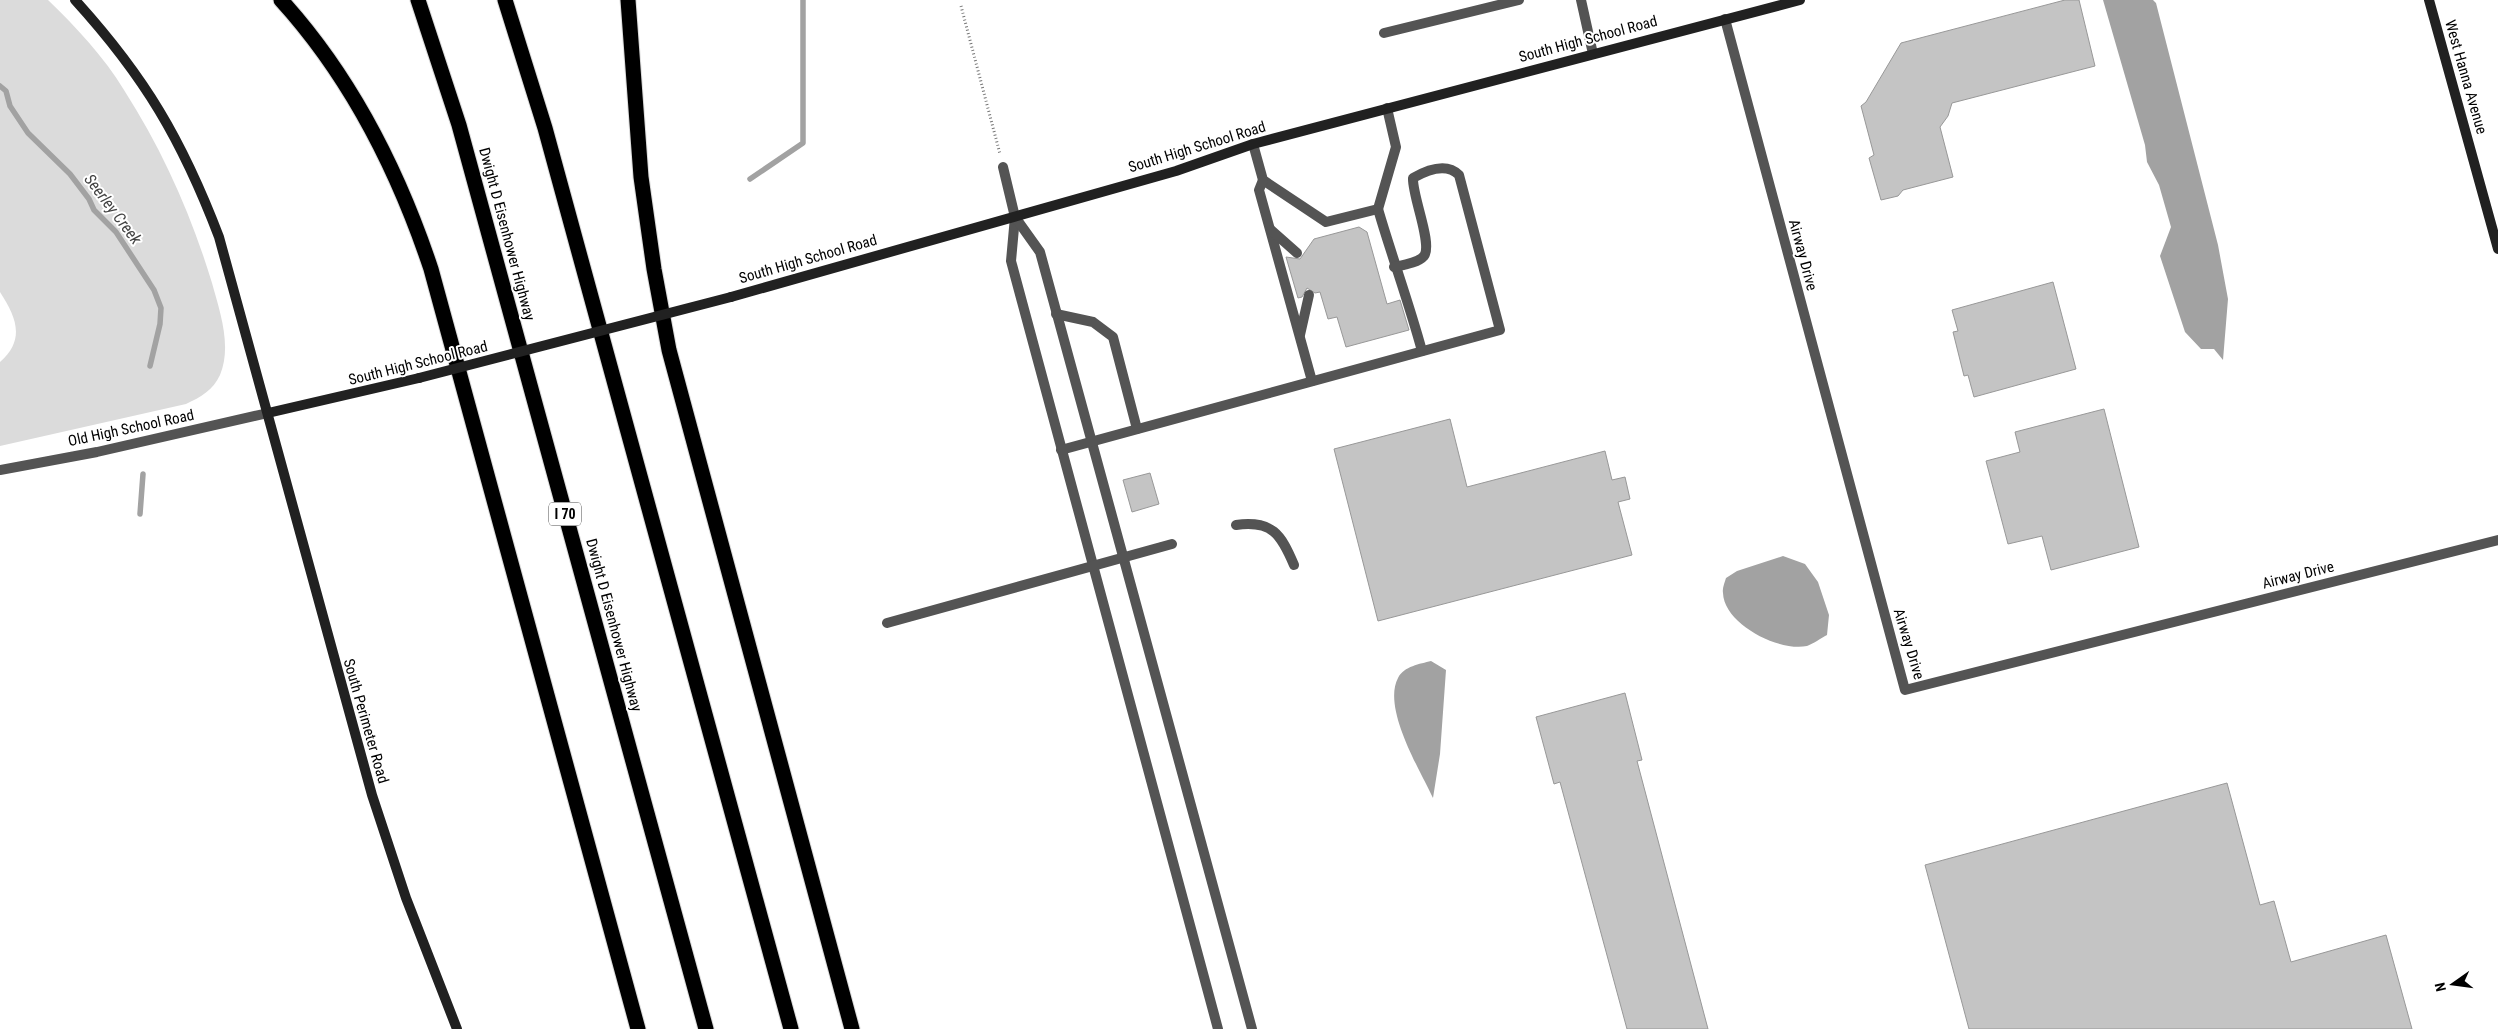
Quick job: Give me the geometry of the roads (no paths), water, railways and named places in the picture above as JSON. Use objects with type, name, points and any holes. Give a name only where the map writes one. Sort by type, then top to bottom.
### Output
[{"type":"highway","points":[[281,0],[319,44],[354,96],[391,164],[418,230],[431,269],[638,1029]]},
{"type":"highway","name":"Dwight D Eisenhower Highway","points":[[418,0],[459,124],[706,1029]]},
{"type":"highway","points":[[505,0],[547,137],[791,1029]]},
{"type":"highway","points":[[628,0],[632,80],[645,209],[670,350],[852,1029]]},
{"type":"highway","points":[[632,80],[636,0]]},
{"type":"street","points":[[75,0],[138,76],[169,124],[190,166],[219,237],[268,413]]},
{"type":"street","points":[[1384,33],[1519,0]]},
{"type":"street","points":[[1581,0],[1593,54]]},
{"type":"street","name":"South High School Road","points":[[268,413],[419,378],[731,297],[1203,163],[1254,144],[1800,0]]},
{"type":"street","name":"West Hanna Avenue","points":[[2429,0],[2498,249]]},
{"type":"street","name":"Airway Drive","points":[[1724,19],[1905,690],[2498,540]]},
{"type":"street","points":[[1386,108],[1396,147],[1378,209],[1394,267],[1406,293],[1422,351]]},
{"type":"street","points":[[1254,144],[1263,180],[1259,190],[1312,381]]},
{"type":"street","points":[[1003,167],[1015,217],[1011,260],[1218,1029]]},
{"type":"street","points":[[1062,450],[1500,330],[1459,175],[1453,169],[1444,167],[1421,173],[1413,178],[1412,189],[1425,236],[1426,251],[1423,257],[1417,261],[1394,267]]},
{"type":"street","points":[[1263,180],[1326,222],[1378,209]]},
{"type":"street","points":[[1015,217],[1040,252],[1252,1029]]},
{"type":"street","points":[[1270,230],[1297,253]]},
{"type":"street","points":[[1300,336],[1309,295]]},
{"type":"street","points":[[1056,314],[1093,322],[1113,337],[1137,429]]},
{"type":"street","name":"Old High School Road","points":[[0,470],[98,452],[268,413]]},
{"type":"street","name":"South Perimeter Road","points":[[268,413],[322,619],[372,795],[406,898],[457,1029]]},
{"type":"street","points":[[1236,525],[1252,523],[1266,526],[1276,532],[1286,546],[1294,565]]},
{"type":"street","points":[[887,623],[1172,544]]},
{"type":"waterway","points":[[750,179],[803,143],[803,0]]},
{"type":"waterway","name":"Seerley Creek","points":[[0,86],[6,91],[10,106],[28,133],[70,174],[89,199],[94,210],[116,232],[154,290],[161,308],[160,324],[150,366]]},
{"type":"waterway","name":"Seerley Creek","points":[[140,514],[143,474]]}]
